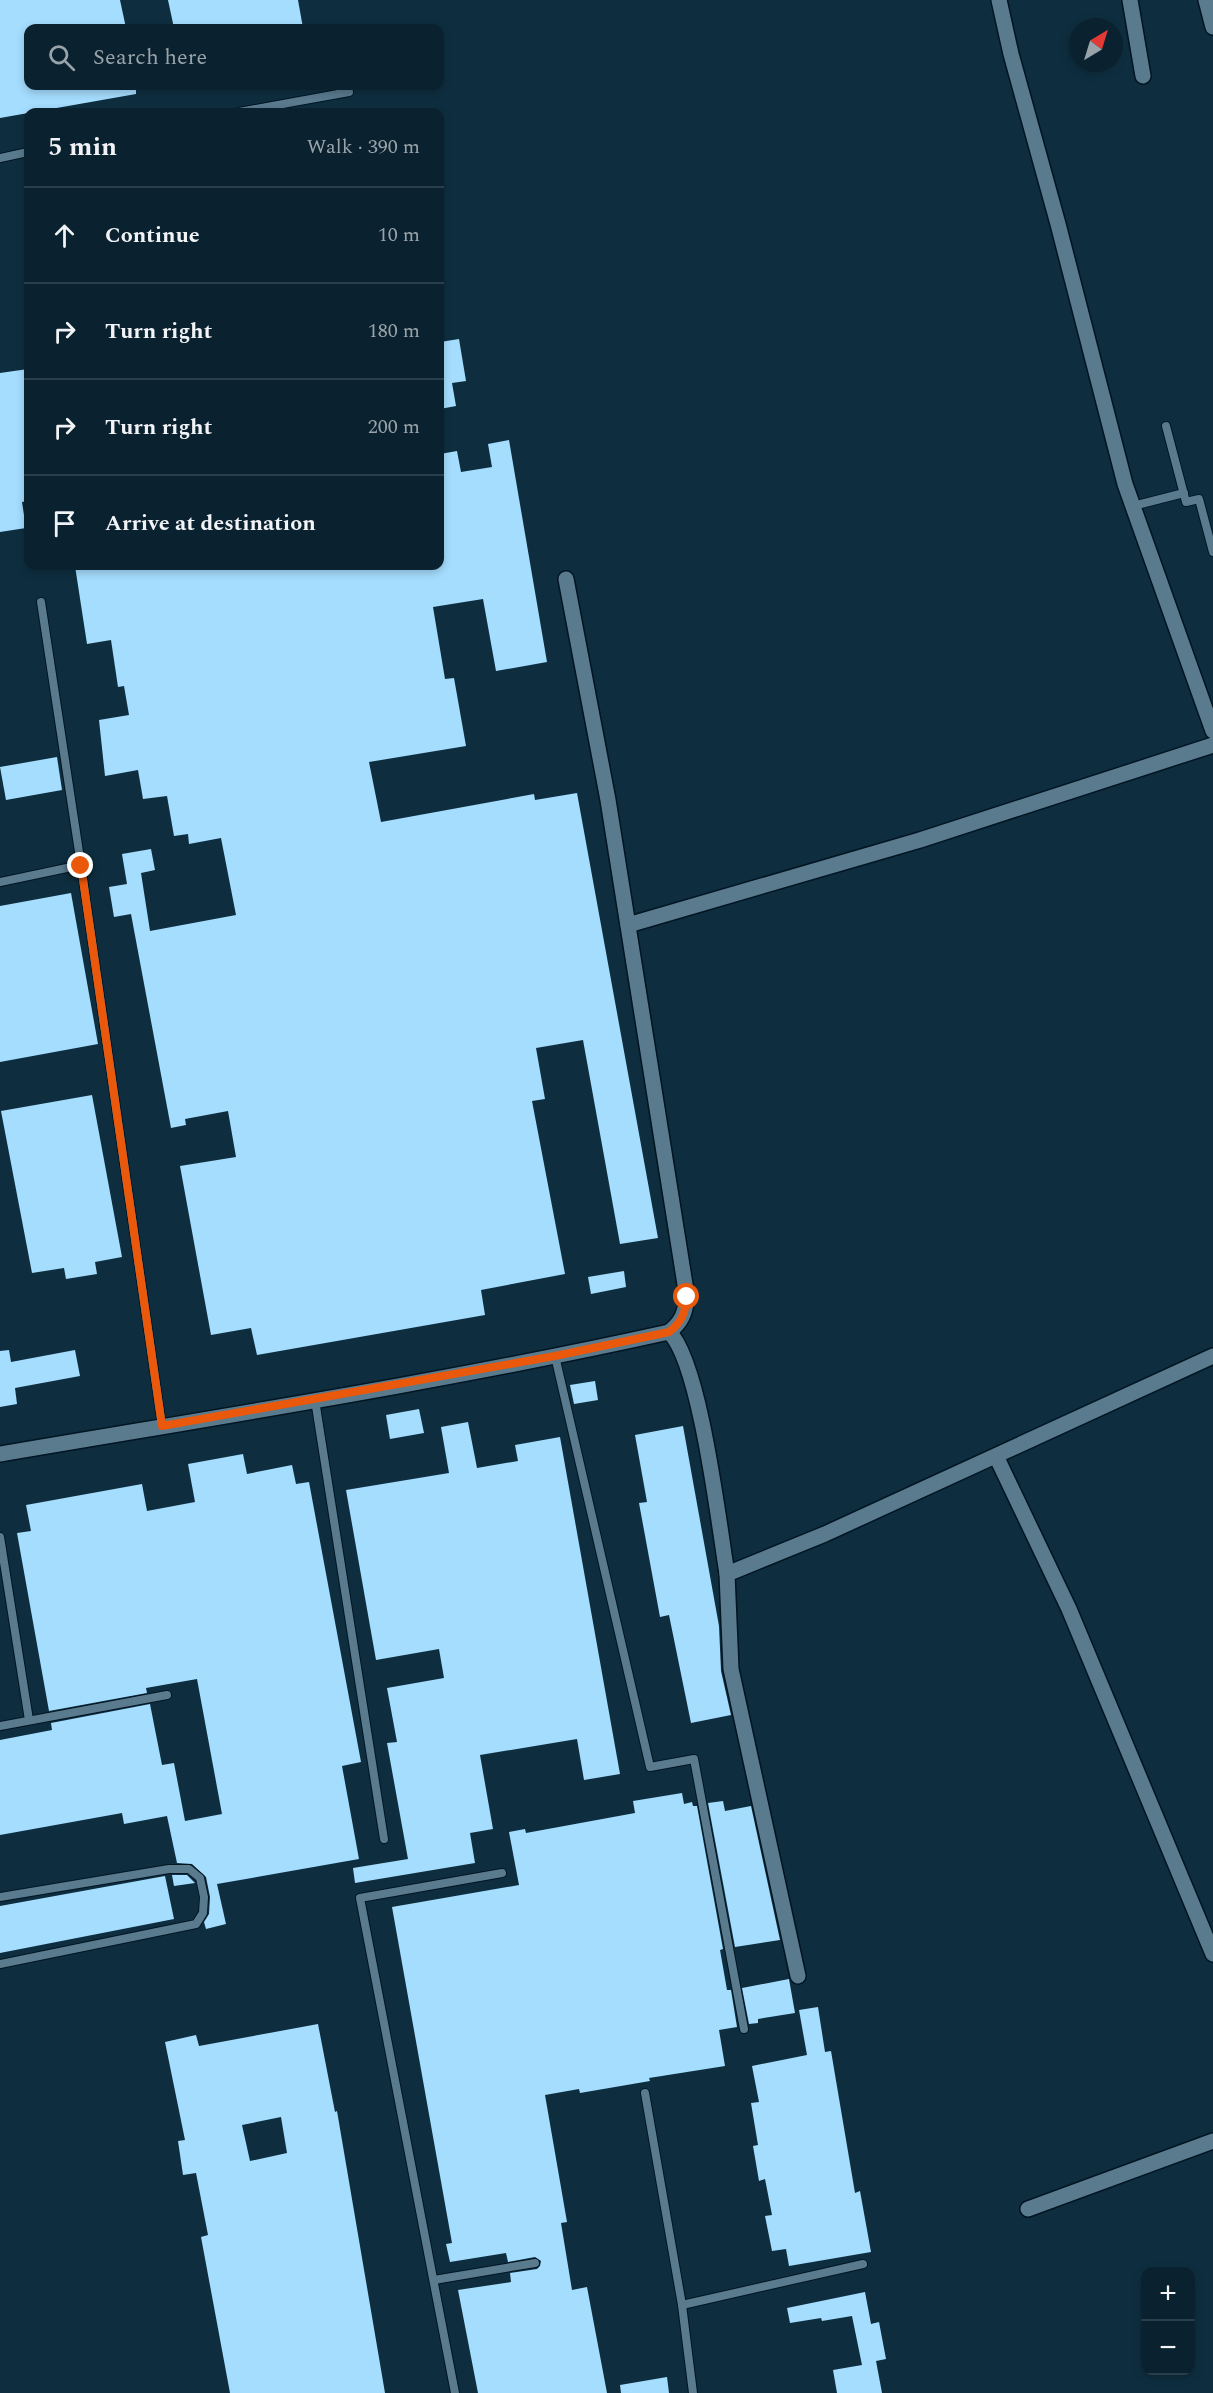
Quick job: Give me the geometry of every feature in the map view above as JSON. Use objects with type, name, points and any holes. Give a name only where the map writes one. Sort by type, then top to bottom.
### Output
[{"type":"street","points":[[999,0],[1011,54],[1058,224],[1125,484],[1213,731]]},
{"type":"street","points":[[1130,0],[1143,76]]},
{"type":"street","points":[[1206,0],[1213,27]]},
{"type":"street","points":[[0,1454],[555,1356],[669,1332],[683,1318],[687,1297],[608,800],[566,579]]},
{"type":"street","points":[[628,925],[920,840],[1213,745]]},
{"type":"street","points":[[669,1332],[678,1343],[692,1379],[728,1574],[730,1669],[798,1976]]},
{"type":"street","points":[[728,1574],[825,1534],[1213,1356]]},
{"type":"street","points":[[996,1456],[1069,1609],[1213,1954]]},
{"type":"street","points":[[1029,2209],[1213,2141]]},
{"type":"lane","points":[[261,108],[349,92]]},
{"type":"lane","points":[[0,158],[24,153]]},
{"type":"lane","points":[[1166,426],[1186,502],[1199,499],[1213,552]]},
{"type":"lane","points":[[1133,506],[1184,493]]},
{"type":"lane","points":[[41,602],[162,1426]]},
{"type":"lane","points":[[0,882],[81,866]]},
{"type":"lane","points":[[555,1356],[651,1767],[694,1759],[744,2029]]},
{"type":"lane","points":[[315,1400],[384,1839]]},
{"type":"lane","points":[[0,1537],[29,1720]]},
{"type":"lane","points":[[0,1726],[167,1695]]},
{"type":"lane","points":[[0,1897],[169,1869],[189,1869],[200,1878],[204,1897],[203,1914],[196,1924],[0,1964]]},
{"type":"lane","points":[[455,2393],[360,1899],[502,1873]]},
{"type":"lane","points":[[645,2093],[682,2305],[693,2393]]},
{"type":"lane","points":[[434,2280],[535,2263]]},
{"type":"lane","points":[[682,2305],[863,2264]]},
{"type":"building","points":[[0,0],[120,0],[125,24],[24,24],[24,90],[136,90],[136,94],[57,108],[24,108],[24,114],[0,118]]},
{"type":"building","points":[[168,0],[298,0],[302,24],[173,24]]},
{"type":"building","points":[[459,339],[466,381],[452,383],[456,406],[444,408],[444,341]]},
{"type":"building","points":[[24,370],[24,502],[22,502],[24,528],[0,532],[0,373]]},
{"type":"building","points":[[509,440],[547,662],[496,671],[483,599],[433,607],[445,679],[454,678],[466,746],[369,762],[381,822],[534,794],[535,800],[577,793],[658,1238],[620,1244],[583,1040],[536,1048],[545,1099],[532,1101],[565,1274],[481,1290],[485,1315],[257,1355],[251,1328],[211,1335],[180,1166],[236,1157],[228,1111],[185,1119],[186,1125],[171,1128],[131,914],[114,917],[109,887],[127,884],[122,854],[151,849],[155,870],[141,873],[150,931],[236,915],[221,838],[189,844],[188,834],[174,836],[167,796],[143,799],[138,770],[105,776],[99,720],[129,715],[124,686],[118,687],[111,640],[87,644],[76,570],[444,570],[444,453],[457,451],[461,472],[492,467],[488,444]]},
{"type":"building","points":[[57,757],[62,790],[6,800],[0,767]]},
{"type":"building","points":[[71,893],[98,1044],[0,1062],[0,906]]},
{"type":"building","points":[[92,1095],[122,1257],[95,1262],[97,1274],[66,1279],[64,1268],[32,1273],[1,1111]]},
{"type":"building","points":[[624,1271],[626,1287],[591,1294],[588,1277]]},
{"type":"building","points":[[9,1350],[11,1362],[75,1350],[80,1376],[15,1388],[17,1404],[0,1407],[0,1351]]},
{"type":"building","points":[[595,1381],[598,1400],[574,1404],[570,1385]]},
{"type":"building","points":[[419,1409],[424,1433],[390,1439],[386,1415]]},
{"type":"building","points":[[468,1422],[477,1468],[518,1461],[515,1445],[560,1437],[620,1774],[584,1780],[577,1739],[480,1755],[493,1829],[470,1833],[475,1863],[355,1883],[353,1868],[408,1859],[387,1743],[397,1742],[387,1688],[444,1678],[439,1649],[376,1660],[346,1490],[449,1473],[441,1427]]},
{"type":"building","points":[[683,1426],[719,1626],[721,1671],[731,1715],[691,1723],[669,1615],[660,1617],[639,1503],[647,1502],[635,1435]]},
{"type":"building","points":[[243,1454],[247,1474],[292,1465],[296,1484],[309,1482],[361,1762],[342,1766],[359,1859],[217,1884],[226,1924],[206,1929],[204,1922],[209,1914],[210,1897],[206,1877],[192,1864],[177,1863],[167,1816],[124,1824],[122,1813],[0,1835],[0,1740],[52,1730],[51,1723],[150,1704],[162,1765],[174,1763],[185,1821],[222,1814],[197,1679],[146,1688],[147,1693],[49,1711],[17,1533],[31,1531],[26,1505],[142,1484],[147,1511],[195,1502],[188,1464]]},
{"type":"building","points":[[682,1793],[684,1804],[692,1802],[693,1806],[697,1806],[723,1949],[720,1950],[727,1990],[731,1990],[737,2027],[719,2030],[725,2066],[649,2078],[650,2081],[580,2093],[579,2089],[545,2095],[567,2222],[561,2223],[572,2290],[587,2287],[607,2393],[478,2393],[458,2290],[511,2282],[510,2273],[537,2269],[541,2261],[535,2257],[508,2262],[506,2253],[450,2262],[446,2244],[452,2243],[392,1907],[519,1885],[509,1832],[525,1829],[526,1833],[635,1813],[633,1801]]},
{"type":"building","points":[[723,1801],[725,1811],[751,1806],[780,1940],[735,1947],[708,1803]]},
{"type":"building","points":[[172,1875],[187,1875],[195,1883],[174,1886]]},
{"type":"building","points":[[165,1876],[174,1919],[0,1953],[0,1906]]},
{"type":"building","points":[[789,1979],[795,2013],[758,2019],[758,2023],[749,2024],[742,1988]]},
{"type":"building","points":[[818,2007],[825,2052],[831,2051],[855,2193],[860,2191],[871,2252],[789,2266],[786,2249],[772,2251],[765,2216],[772,2215],[765,2179],[759,2181],[753,2146],[758,2145],[751,2103],[759,2102],[752,2066],[807,2055],[799,2010]]},
{"type":"building","points":[[318,2024],[335,2112],[337,2111],[385,2393],[230,2393],[201,2237],[208,2235],[196,2173],[183,2175],[178,2141],[185,2140],[165,2042],[196,2035],[199,2046]],"holes":[[[281,2117],[287,2153],[250,2161],[242,2125]]]},
{"type":"building","points":[[865,2292],[871,2324],[879,2322],[886,2359],[876,2361],[882,2393],[837,2393],[833,2370],[862,2365],[852,2316],[790,2323],[787,2308]]},
{"type":"building","points":[[667,2377],[669,2393],[621,2393],[620,2385]]},
{"type":"route","points":[[81,866],[162,1426],[555,1356],[669,1332],[683,1318],[687,1297]]}]
